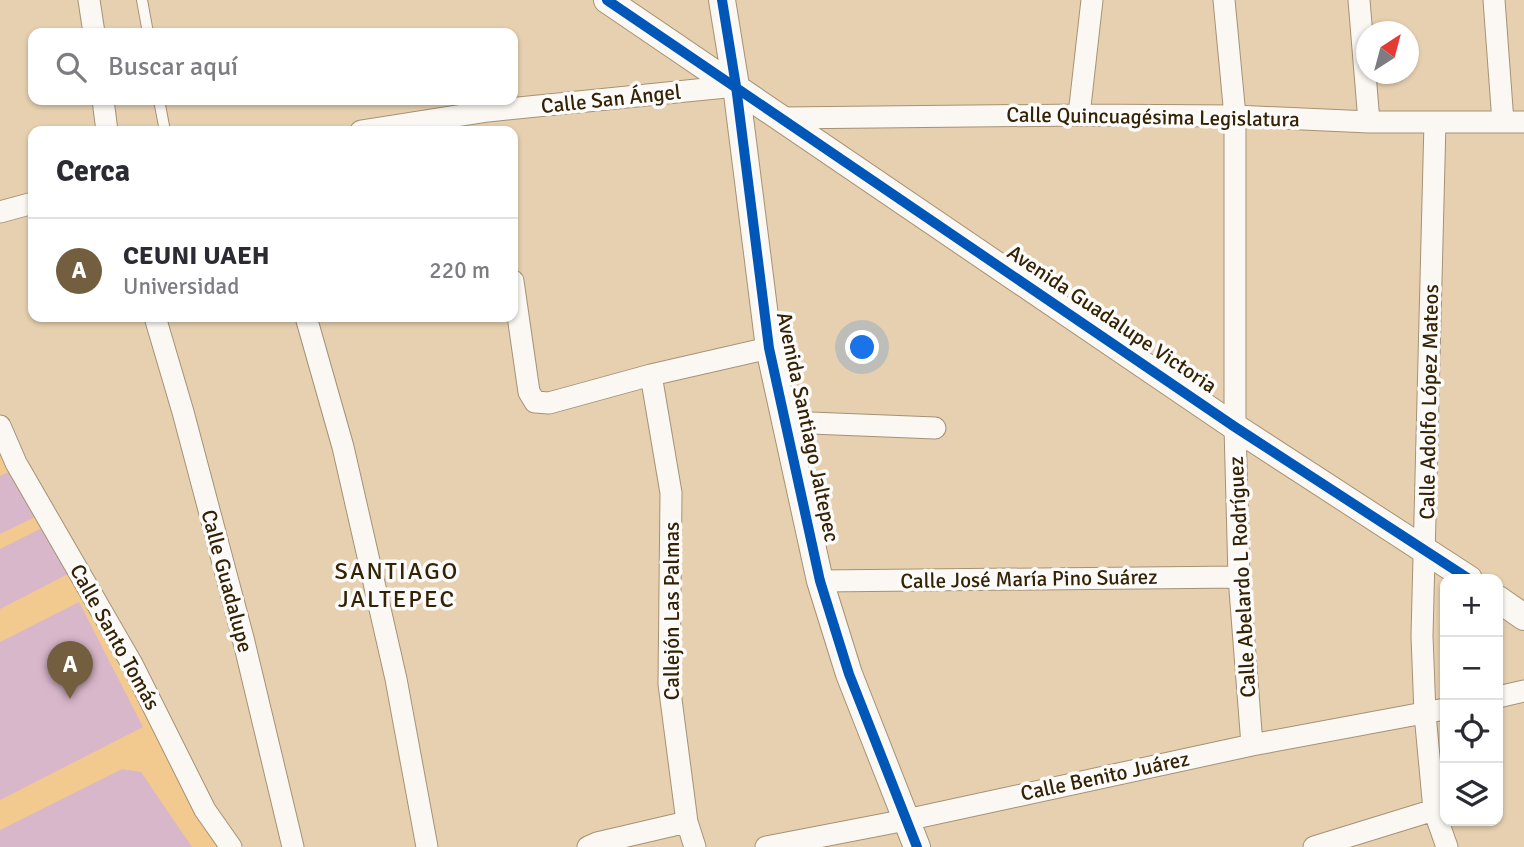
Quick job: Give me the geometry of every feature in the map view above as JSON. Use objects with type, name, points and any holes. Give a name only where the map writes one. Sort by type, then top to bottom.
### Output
[{"type":"street","points":[[89,0],[93,28]]},
{"type":"street","name":"Avenida Guadalupe Victoria","points":[[607,0],[1235,427],[1462,574]]},
{"type":"street","name":"Avenida Santiago Jaltepec","points":[[722,0],[736,86],[769,348],[820,581],[849,674],[916,847]]},
{"type":"street","points":[[1079,115],[1092,0]]},
{"type":"street","name":"Calle Abelardo L Rodríguez","points":[[1224,0],[1235,116],[1235,427],[1239,577],[1252,745]]},
{"type":"street","points":[[1359,0],[1369,122]]},
{"type":"street","points":[[1494,0],[1514,122]]},
{"type":"street","name":"Calle San Ángel","points":[[425,126],[489,121],[736,86]]},
{"type":"street","points":[[104,105],[106,126]]},
{"type":"street","name":"Calle Quincuagésima Legislatura","points":[[783,118],[1079,115],[1235,116],[1369,122],[1514,122]]},
{"type":"street","name":"Calle Adolfo López Mateos","points":[[1435,122],[1422,636],[1435,712],[1434,810],[1447,847]]},
{"type":"street","points":[[0,212],[28,204]]},
{"type":"street","points":[[518,316],[529,392],[535,402],[549,403],[651,374],[769,348]]},
{"type":"street","name":"Calle Guadalupe","points":[[156,322],[243,638],[293,847]]},
{"type":"street","points":[[307,322],[342,447],[396,679],[427,847]]},
{"type":"street","name":"Callejón Las Palmas","points":[[651,374],[671,493],[669,684],[687,822],[695,847]]},
{"type":"street","points":[[786,422],[935,428]]},
{"type":"street","name":"Calle Santo Tomás","points":[[0,426],[16,463],[132,664],[205,810],[231,847]]},
{"type":"street","name":"Calle José María Pino Suárez","points":[[820,581],[1239,577]]},
{"type":"street","points":[[1503,602],[1524,617]]},
{"type":"street","points":[[1503,696],[1524,691]]},
{"type":"street","name":"Calle Benito Juárez","points":[[766,847],[906,820],[1252,745],[1435,712]]},
{"type":"street","points":[[1314,847],[1434,810]]},
{"type":"street","points":[[588,847],[687,822]]},
{"type":"lane","points":[[142,0],[147,28]]},
{"type":"lane","points":[[160,105],[164,126]]},
{"type":"shaded area","points":[[0,435],[224,847],[0,847]]},
{"type":"shaded area","points":[[11,471],[35,517],[0,534],[0,476]]},
{"type":"shaded area","points":[[44,527],[68,574],[0,609],[0,549]]},
{"type":"shaded area","points":[[79,602],[143,727],[0,800],[0,642]]},
{"type":"shaded area","points":[[122,769],[141,772],[192,847],[0,847],[0,830]]},
{"type":"cycle path","points":[[607,0],[1235,427],[1461,574]]},
{"type":"cycle path","points":[[722,0],[736,86],[769,348],[820,581],[849,674],[917,847]]},
{"type":"place","name":"CEUNI UAEH","points":[[70,699]]},
{"type":"district","name":"SANTIAGO JALTEPEC","points":[[397,585]]}]
